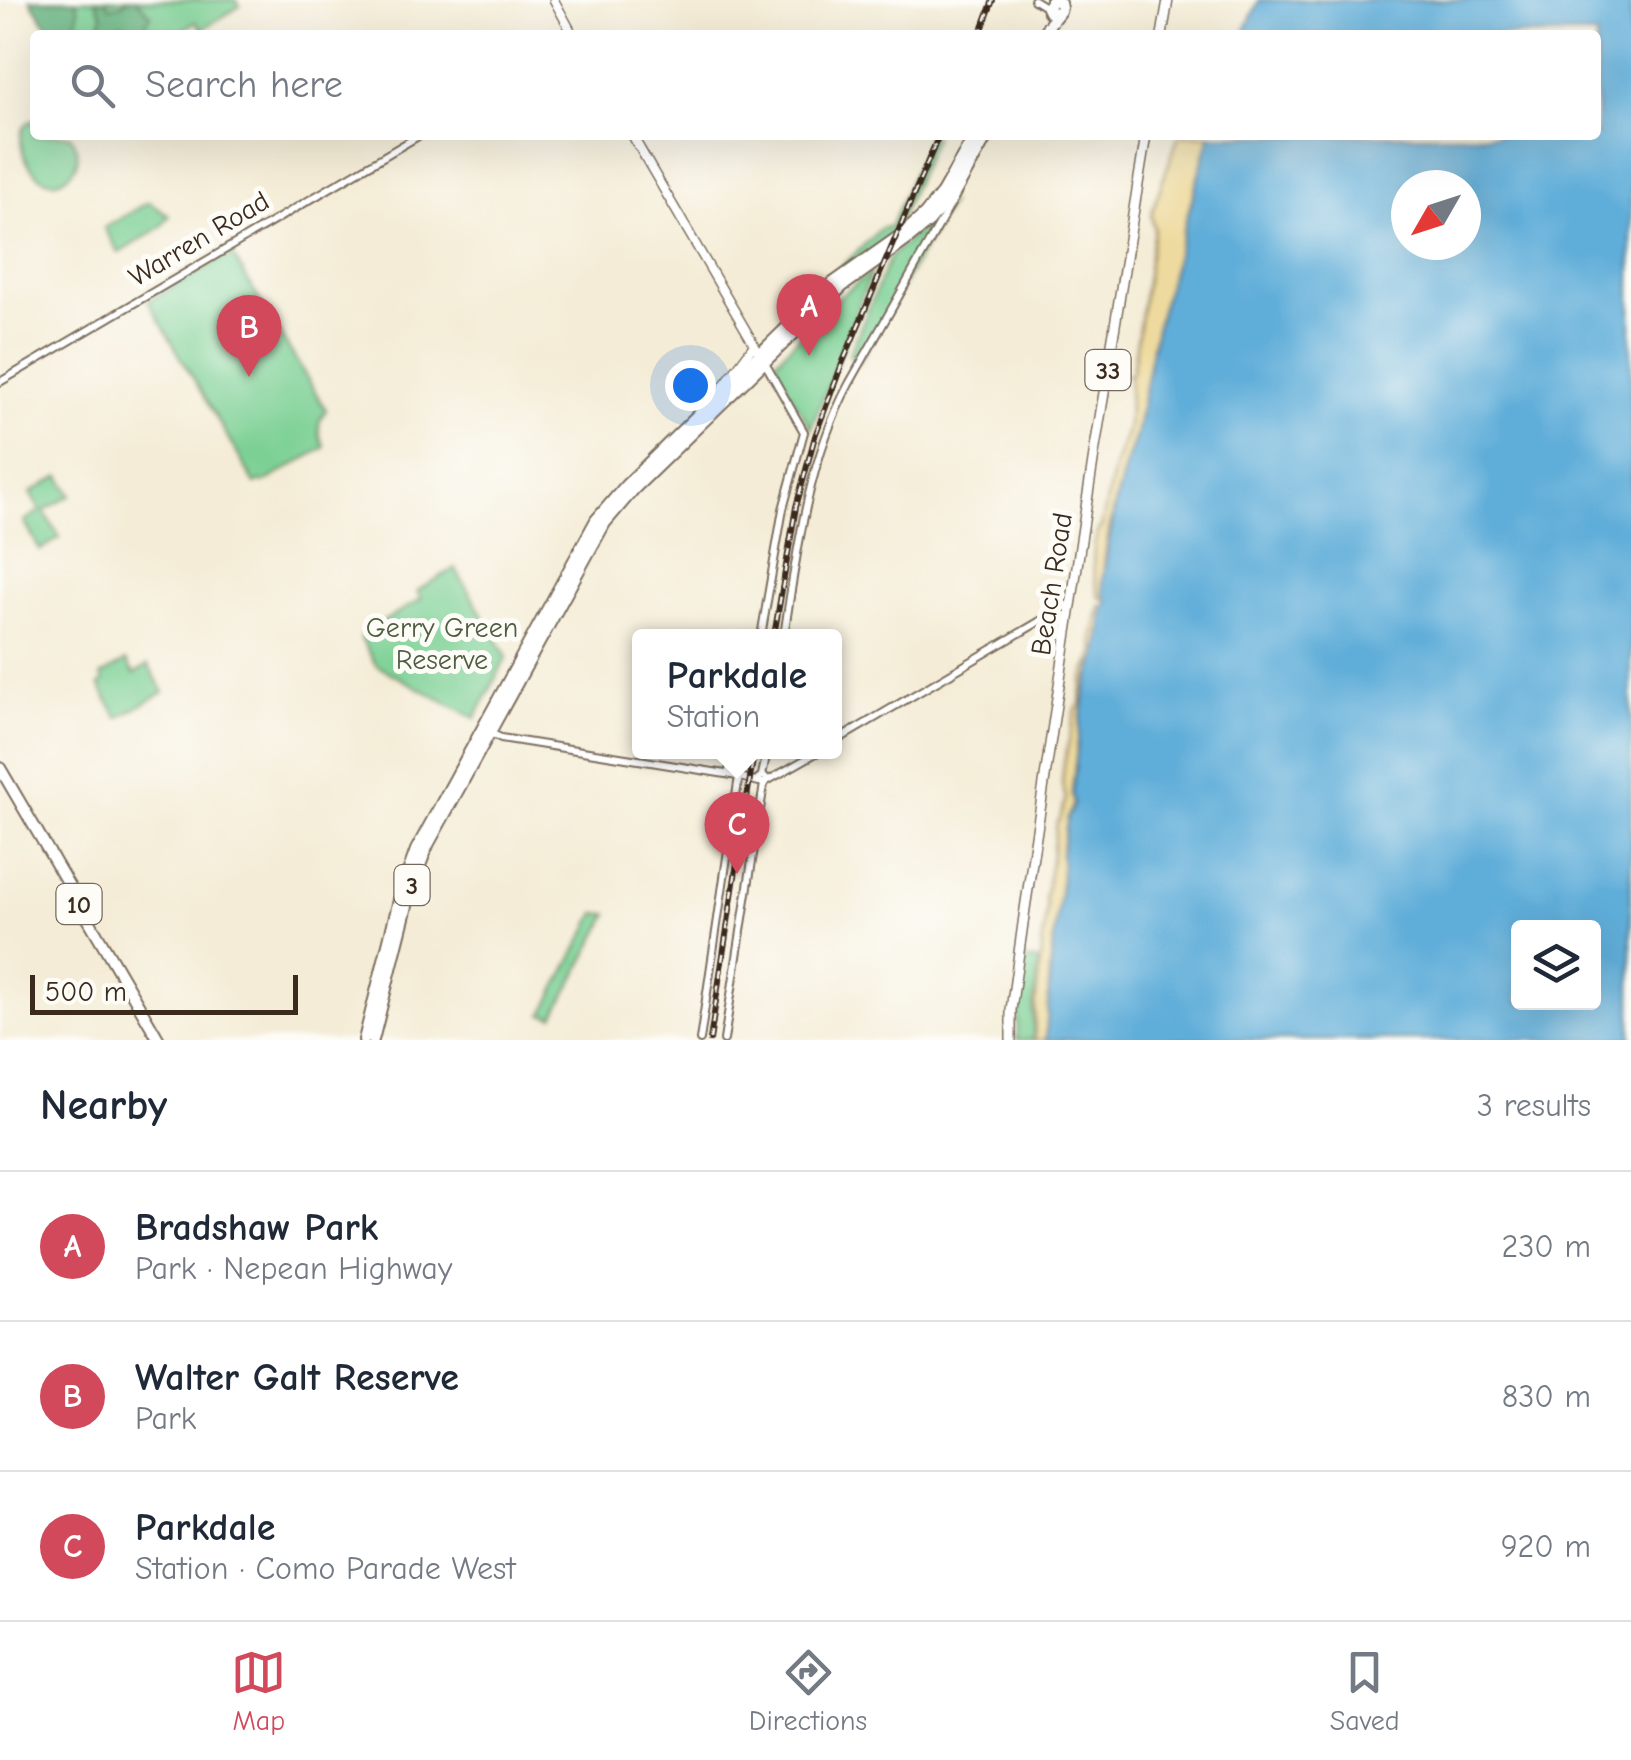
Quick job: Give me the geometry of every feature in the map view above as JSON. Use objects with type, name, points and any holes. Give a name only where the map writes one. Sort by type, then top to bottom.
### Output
[{"type":"highway","points":[[1039,30],[1050,3]]},
{"type":"highway","name":"3","points":[[374,1040],[419,867],[485,730],[594,524],[644,467],[670,454],[741,378],[758,351],[929,222],[972,140]]},
{"type":"highway","name":"3","points":[[968,154],[982,140]]},
{"type":"highway","name":"3","points":[[758,351],[830,285],[939,203]]},
{"type":"highway","name":"3","points":[[364,1040],[403,887],[424,834],[598,534],[658,459],[722,390],[741,378]]},
{"type":"highway","name":"10","points":[[0,768],[159,1040]]},
{"type":"main road","points":[[554,0],[571,30]]},
{"type":"main road","points":[[1163,30],[1168,0]]},
{"type":"main road","points":[[635,140],[758,351],[722,390]]},
{"type":"main road","name":"Beach Road","points":[[1011,1040],[1011,1010],[1145,140]]},
{"type":"street","name":"Warren Road","points":[[0,382],[411,140]]},
{"type":"street","points":[[785,629],[802,523],[833,418],[984,140]]},
{"type":"street","points":[[758,351],[803,428],[776,542],[762,629]]},
{"type":"street","points":[[842,737],[1072,605]]},
{"type":"street","points":[[485,730],[501,738],[632,759]]},
{"type":"street","points":[[633,759],[764,780],[804,759]]},
{"type":"street","points":[[700,1040],[733,759]]},
{"type":"street","points":[[724,1040],[766,759]]},
{"type":"green space","points":[[30,0],[236,0],[240,6],[201,30],[196,22],[183,30],[50,30]]},
{"type":"green space","points":[[30,0],[76,0],[78,30],[50,30]]},
{"type":"green space","points":[[95,0],[105,0],[110,7],[137,0],[151,15],[146,24],[149,30],[121,24],[113,30],[100,30],[102,15]]},
{"type":"green space","points":[[30,123],[30,140],[73,140],[77,154],[71,172],[59,180],[47,180],[36,173],[22,149],[25,126]]},
{"type":"green space","points":[[927,140],[933,140],[893,234],[825,284],[880,229],[891,226]]},
{"type":"green space","points":[[149,202],[169,216],[161,227],[119,253],[104,228]]},
{"type":"green space","points":[[950,202],[859,362],[849,355],[890,257]]},
{"type":"green space","points":[[231,253],[326,410],[319,428],[325,447],[255,484],[148,301]]},
{"type":"green space","points":[[872,271],[811,429],[773,364],[827,307]]},
{"type":"green space","points":[[60,476],[71,495],[44,511],[60,538],[40,550],[24,521],[40,511],[30,493]]},
{"type":"green space","name":"Gerry Green Reserve","points":[[455,568],[507,657],[475,718],[376,665],[361,639],[362,634],[421,599],[417,591]]},
{"type":"green space","points":[[126,661],[134,674],[148,665],[164,692],[118,718],[99,685],[104,682],[101,676]]},
{"type":"green space","points":[[596,913],[609,914],[554,1016],[543,1014]]},
{"type":"green space","points":[[1025,959],[1038,961],[1039,965],[1033,1040],[1017,1040],[1018,1010]]},
{"type":"sand","points":[[1177,140],[1209,140],[1112,518],[1104,565],[1106,601],[1100,598],[1095,581],[1094,547],[1128,428],[1128,375],[1132,373],[1154,229],[1151,214]]},
{"type":"sand","points":[[1100,606],[1104,606],[1098,654],[1086,684],[1072,793],[1074,804],[1061,853],[1046,1040],[1035,1040],[1045,899],[1057,821],[1066,798],[1062,784],[1064,763],[1083,679],[1095,651],[1093,638]]},
{"type":"water","points":[[1259,0],[1631,0],[1631,1040],[1046,1040],[1061,853],[1074,805],[1080,723],[1087,684],[1098,654],[1104,606],[1108,605],[1102,581],[1116,502],[1136,436],[1155,332],[1209,140],[1601,140],[1601,30],[1245,30]]},
{"type":"railway","points":[[982,30],[993,0]]},
{"type":"railway","points":[[775,629],[796,507],[815,436],[937,140]]},
{"type":"railway","points":[[710,1040],[753,759]]},
{"type":"place","name":"Bradshaw Park","points":[[809,356]]},
{"type":"place","name":"Walter Galt Reserve","points":[[249,377]]},
{"type":"place","name":"Parkdale","points":[[737,874]]}]
